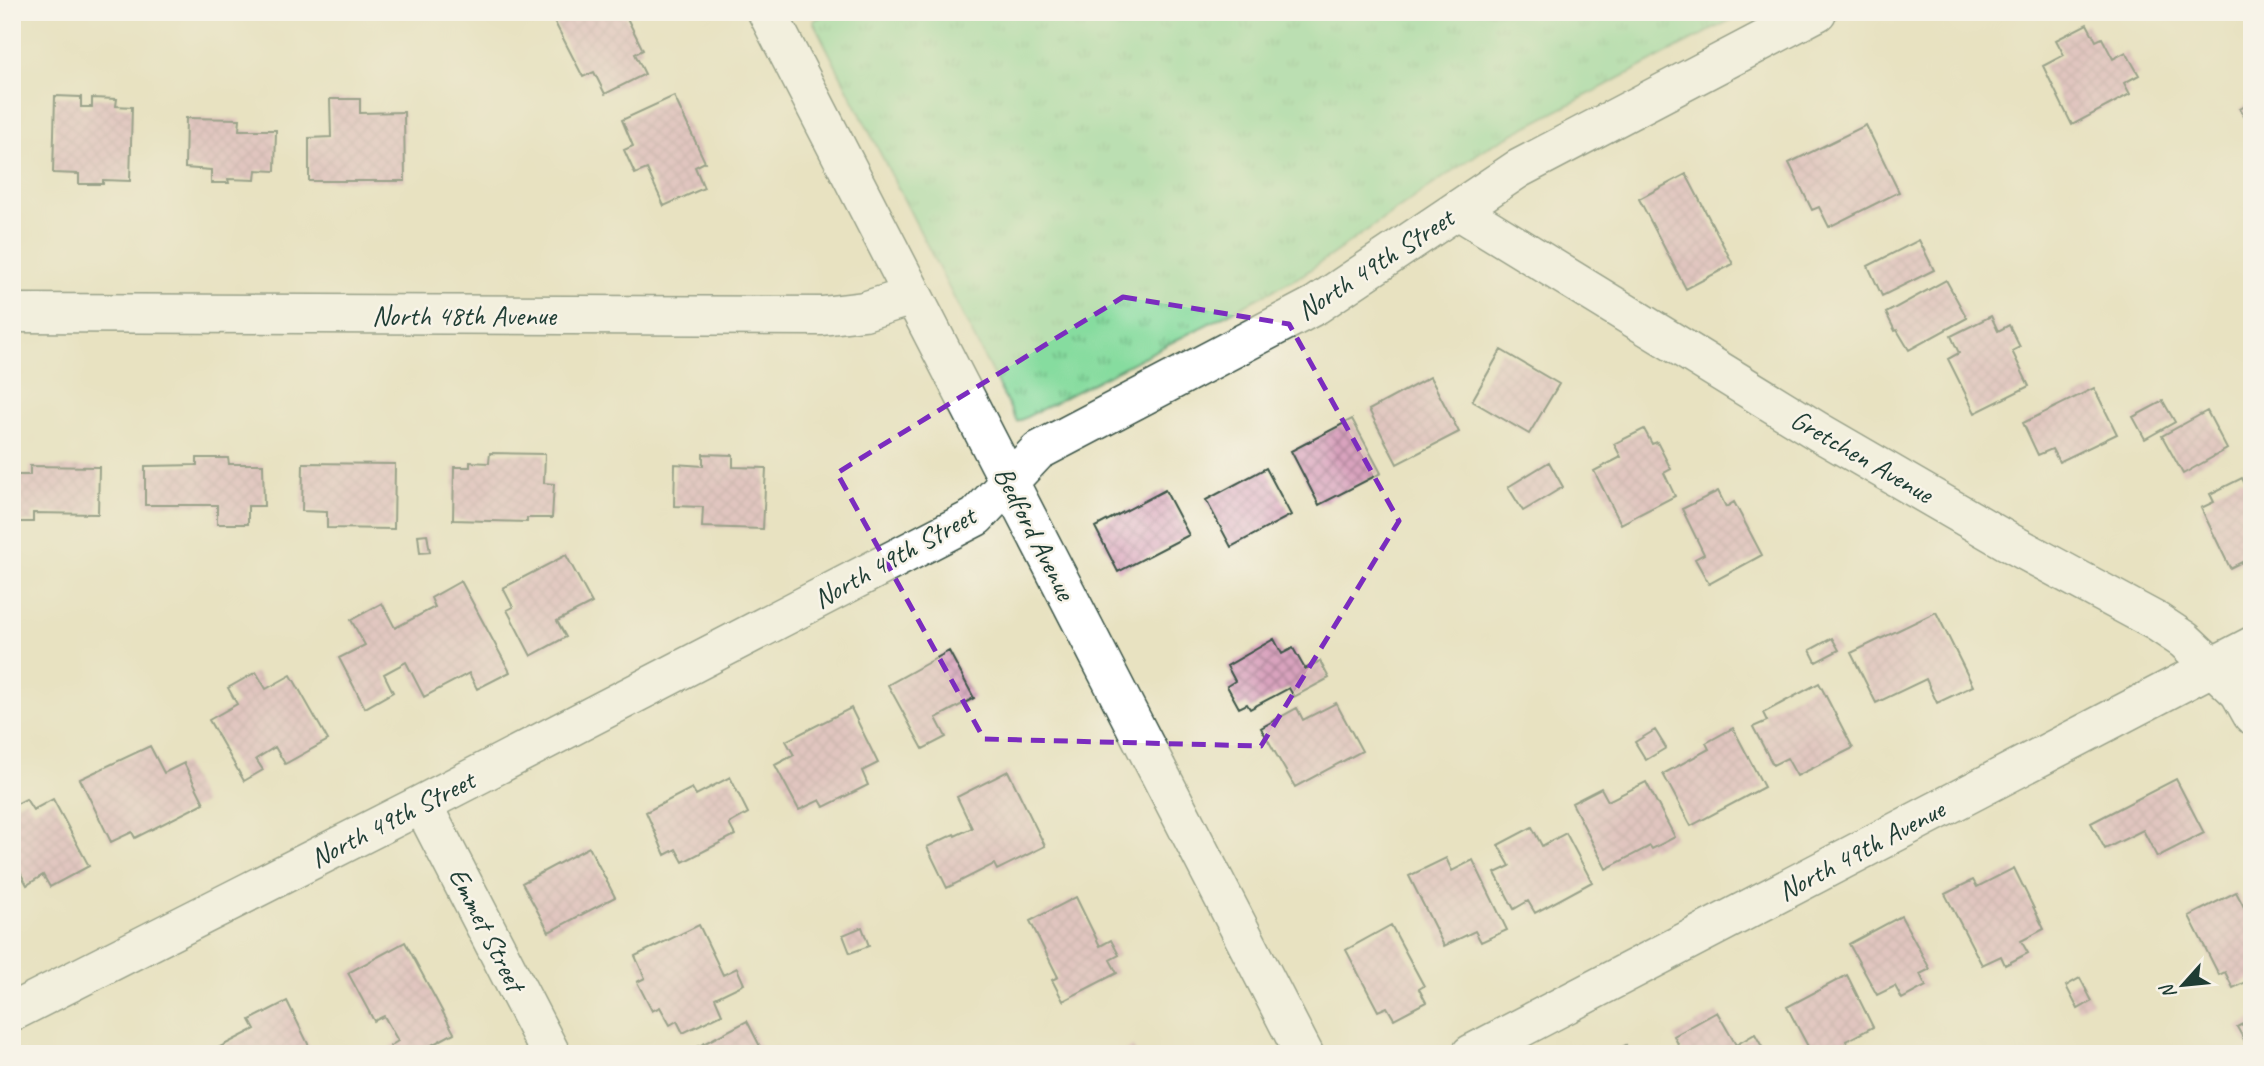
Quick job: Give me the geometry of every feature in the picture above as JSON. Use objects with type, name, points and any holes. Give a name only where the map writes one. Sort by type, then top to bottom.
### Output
[{"type":"street","name":"Bedford Avenue","points":[[767,12],[1304,1054]]},
{"type":"street","name":"North 49th Street","points":[[12,1012],[422,804],[976,517],[1038,451],[1317,305],[1518,169],[1817,12]]},
{"type":"street","name":"Gretchen Avenue","points":[[1458,210],[1819,432],[2007,541],[2157,622],[2184,640],[2239,692],[2252,715]]},
{"type":"street","name":"North 48th Avenue","points":[[12,313],[822,316],[864,311],[912,296]]},
{"type":"street","name":"North 49th Avenue","points":[[1471,1054],[2252,646]]},
{"type":"street","name":"Emmet Street","points":[[422,804],[551,1054]]},
{"type":"highlighted area","points":[[1123,297],[1289,324],[1399,521],[1261,746],[984,739],[837,473]]},
{"type":"green space","points":[[829,12],[1746,12],[1486,148],[1301,276],[1017,422],[813,21]]},
{"type":"building","points":[[624,12],[643,50],[635,54],[645,74],[605,94],[594,72],[583,77],[550,13]]},
{"type":"building","points":[[2087,24],[2096,41],[2102,38],[2113,59],[2126,52],[2139,75],[2124,83],[2130,94],[2072,125],[2043,66],[2064,55],[2056,40]]},
{"type":"building","points":[[55,96],[81,97],[81,107],[92,107],[92,98],[117,99],[116,106],[132,107],[130,181],[103,180],[103,184],[79,184],[79,174],[53,173]]},
{"type":"building","points":[[674,96],[705,162],[695,167],[704,188],[664,206],[647,169],[635,174],[624,150],[633,146],[622,120]]},
{"type":"building","points":[[330,99],[360,99],[360,113],[404,112],[405,181],[309,181],[309,138],[331,137]]},
{"type":"building","points":[[2252,102],[2252,130],[2240,109]]},
{"type":"building","points":[[186,118],[240,119],[239,130],[276,130],[275,171],[256,170],[255,180],[228,179],[229,183],[211,183],[211,170],[185,168]]},
{"type":"building","points":[[1866,125],[1899,192],[1829,227],[1819,207],[1812,210],[1789,163]]},
{"type":"building","points":[[1686,174],[1733,264],[1686,289],[1639,199]]},
{"type":"building","points":[[1919,240],[1934,270],[1882,296],[1868,266]]},
{"type":"building","points":[[1946,280],[1967,318],[1909,350],[1886,313]]},
{"type":"building","points":[[1991,316],[1998,331],[2009,325],[2020,347],[2012,351],[2029,386],[1975,413],[1948,359],[1959,353],[1951,336]]},
{"type":"building","points":[[1501,350],[1559,384],[1529,434],[1472,401]]},
{"type":"building","points":[[1430,377],[1459,432],[1397,464],[1369,410]]},
{"type":"building","points":[[2094,388],[2117,434],[2059,462],[2052,449],[2038,455],[2023,423]]},
{"type":"building","points":[[2163,401],[2175,422],[2145,439],[2133,417]]},
{"type":"building","points":[[2207,411],[2227,449],[2183,474],[2162,436]]},
{"type":"building","points":[[1352,419],[1381,473],[1319,505],[1291,451]]},
{"type":"building","points":[[1644,429],[1652,444],[1657,442],[1671,469],[1664,473],[1675,496],[1621,524],[1594,471],[1621,457],[1614,444]]},
{"type":"building","points":[[490,453],[545,454],[544,483],[554,484],[552,518],[527,518],[527,522],[453,520],[454,467],[470,467],[470,462],[489,463]]},
{"type":"building","points":[[703,454],[733,455],[733,467],[766,468],[763,529],[702,527],[703,507],[674,506],[675,464],[703,466]]},
{"type":"building","points":[[197,458],[228,458],[229,464],[263,464],[264,506],[248,506],[248,524],[217,524],[217,505],[145,505],[145,466],[197,465]]},
{"type":"building","points":[[1549,462],[1563,487],[1523,511],[1508,487]]},
{"type":"building","points":[[303,463],[395,464],[394,529],[327,528],[327,512],[302,511]]},
{"type":"building","points":[[30,466],[99,467],[98,514],[33,513],[33,522],[12,522],[12,475],[30,475]]},
{"type":"building","points":[[1266,468],[1291,515],[1231,547],[1206,500]]},
{"type":"building","points":[[2242,478],[2247,488],[2250,487],[2252,491],[2252,572],[2246,560],[2230,568],[2201,508],[2214,502],[2210,494]]},
{"type":"building","points":[[1165,490],[1189,535],[1118,572],[1095,527]]},
{"type":"building","points":[[1718,491],[1726,507],[1734,502],[1762,555],[1709,584],[1695,559],[1704,554],[1682,509]]},
{"type":"building","points":[[427,534],[430,552],[420,553],[418,535]]},
{"type":"building","points":[[566,555],[592,603],[557,621],[566,637],[531,656],[507,610],[513,607],[503,588]]},
{"type":"building","points":[[461,581],[510,672],[477,689],[469,673],[424,697],[406,662],[384,674],[393,692],[365,708],[339,658],[365,645],[351,620],[382,603],[395,628],[435,607],[431,598]]},
{"type":"building","points":[[1936,612],[1973,686],[1937,703],[1926,679],[1876,703],[1851,653]]},
{"type":"building","points":[[1832,638],[1839,650],[1816,662],[1810,650]]},
{"type":"building","points":[[1274,639],[1282,654],[1293,648],[1305,669],[1320,661],[1329,678],[1294,697],[1289,688],[1250,709],[1247,704],[1239,708],[1227,686],[1235,681],[1227,666]]},
{"type":"building","points":[[949,651],[974,698],[936,718],[946,737],[923,749],[888,685]]},
{"type":"building","points":[[256,672],[266,689],[291,675],[328,740],[285,764],[275,747],[256,759],[263,770],[244,781],[209,720],[237,704],[228,688]]},
{"type":"building","points":[[1819,683],[1853,748],[1797,776],[1787,758],[1773,765],[1753,727],[1767,721],[1763,713]]},
{"type":"building","points":[[1336,703],[1362,751],[1295,787],[1261,728],[1297,708],[1303,720]]},
{"type":"building","points":[[851,708],[878,763],[862,771],[868,785],[824,807],[820,800],[799,810],[775,765],[794,755],[786,741]]},
{"type":"building","points":[[1733,728],[1764,787],[1691,826],[1663,774],[1709,749],[1706,743]]},
{"type":"building","points":[[1655,730],[1666,748],[1646,760],[1635,742]]},
{"type":"building","points":[[150,746],[164,773],[184,763],[204,803],[135,838],[132,832],[111,842],[80,779]]},
{"type":"building","points":[[1008,771],[1045,846],[997,870],[994,864],[947,888],[927,847],[972,828],[957,797]]},
{"type":"building","points":[[730,777],[748,813],[729,824],[735,835],[683,862],[676,849],[665,855],[646,812],[692,788],[696,795]]},
{"type":"building","points":[[2176,779],[2204,833],[2157,857],[2143,830],[2105,849],[2091,823]]},
{"type":"building","points":[[1646,782],[1675,837],[1652,849],[1650,846],[1606,869],[1572,803],[1601,788],[1608,801]]},
{"type":"building","points":[[26,799],[33,810],[53,799],[89,866],[50,887],[43,875],[27,885],[12,858],[12,826],[15,825],[12,806]]},
{"type":"building","points":[[1532,827],[1542,846],[1566,833],[1592,882],[1535,913],[1528,901],[1514,909],[1495,873],[1510,866],[1498,845]]},
{"type":"building","points":[[589,847],[615,897],[549,932],[522,883]]},
{"type":"building","points":[[1446,858],[1452,871],[1473,860],[1507,930],[1481,942],[1475,931],[1444,946],[1409,876]]},
{"type":"building","points":[[2014,868],[2044,929],[2021,941],[2028,953],[2005,965],[2001,956],[1982,965],[1945,894],[1973,880],[1977,887]]},
{"type":"building","points":[[2236,892],[2252,922],[2252,979],[2233,988],[2225,972],[2219,975],[2189,916]]},
{"type":"building","points":[[1076,897],[1100,946],[1111,940],[1119,955],[1110,960],[1117,973],[1063,1001],[1052,980],[1058,977],[1030,921]]},
{"type":"building","points":[[1901,916],[1930,969],[1920,974],[1926,986],[1902,999],[1895,986],[1877,995],[1849,944]]},
{"type":"building","points":[[699,925],[723,975],[737,968],[744,984],[715,998],[722,1014],[683,1033],[677,1021],[670,1025],[660,1007],[652,1011],[637,982],[645,978],[635,956]]},
{"type":"building","points":[[1391,925],[1424,986],[1419,989],[1426,1002],[1394,1019],[1387,1007],[1378,1011],[1346,950]]},
{"type":"building","points":[[862,927],[869,946],[850,953],[843,935]]},
{"type":"building","points":[[405,942],[454,1033],[415,1054],[394,1054],[390,1046],[398,1041],[384,1016],[374,1021],[348,973]]},
{"type":"building","points":[[1847,975],[1873,1027],[1846,1041],[1852,1054],[1812,1054],[1787,1007]]},
{"type":"building","points":[[2080,978],[2092,1001],[2078,1009],[2066,986]]},
{"type":"building","points":[[287,1001],[313,1054],[218,1054],[216,1049],[255,1029],[250,1020]]},
{"type":"building","points":[[1717,1012],[1736,1045],[1755,1034],[1766,1054],[1683,1054],[1674,1036]]},
{"type":"building","points":[[2252,1019],[2252,1054],[2237,1027]]},
{"type":"building","points":[[747,1021],[764,1054],[684,1054]]},
{"type":"building","points":[[1626,1045],[1630,1054],[1610,1054]]},
{"type":"building","points":[[1133,1047],[1136,1054],[1119,1054]]}]
